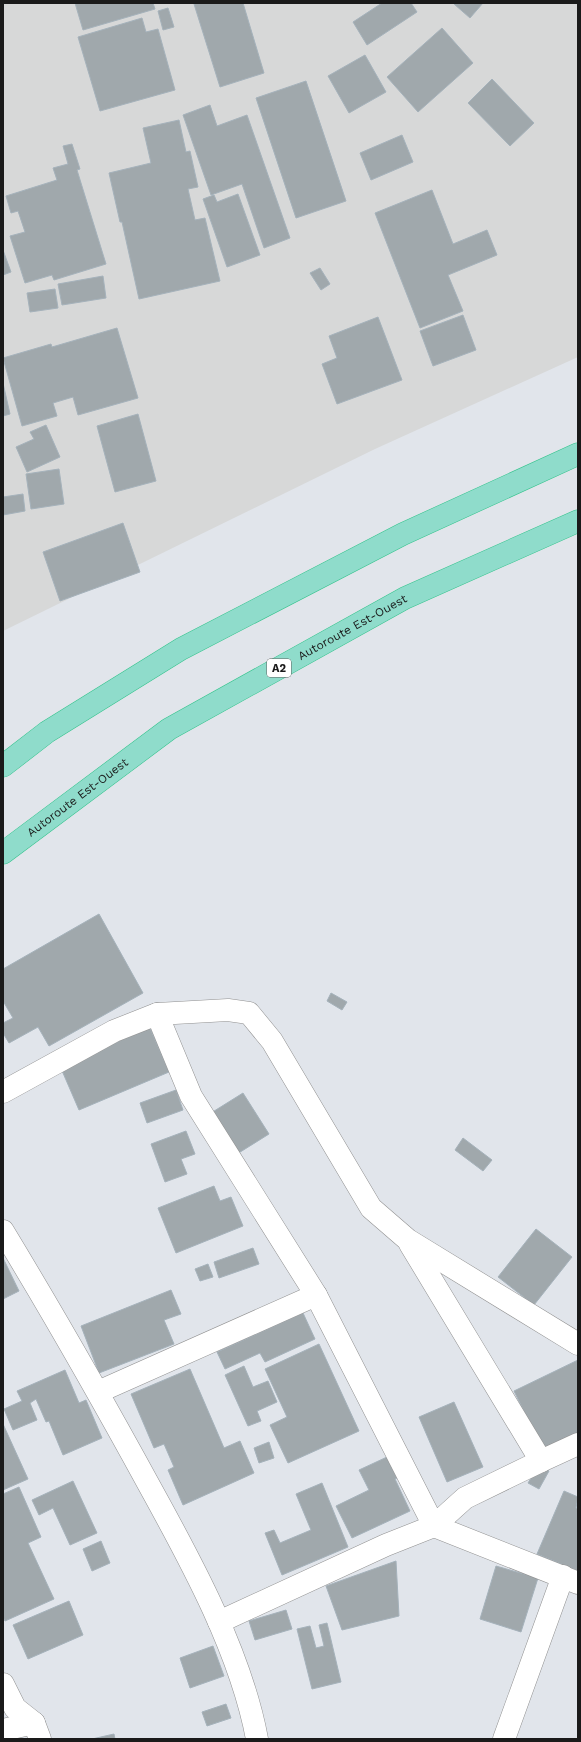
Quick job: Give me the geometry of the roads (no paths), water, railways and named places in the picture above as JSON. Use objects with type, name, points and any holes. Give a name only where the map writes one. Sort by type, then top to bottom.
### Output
[{"type":"highway","points":[[3,766],[47,732],[181,649],[403,534],[578,454]]},
{"type":"highway","name":"Autoroute Est-Ouest","points":[[3,853],[170,729],[405,598],[578,521]]},
{"type":"street","points":[[3,1092],[114,1031],[157,1014],[228,1010],[249,1013],[272,1041],[371,1208],[408,1240],[578,1344]]},
{"type":"street","points":[[157,1014],[191,1096],[316,1296],[434,1526],[570,1579],[504,1739]]},
{"type":"street","points":[[3,1231],[98,1392],[172,1527],[219,1622],[243,1683],[257,1739]]},
{"type":"street","points":[[408,1240],[541,1460]]},
{"type":"street","points":[[98,1392],[316,1296]]},
{"type":"street","points":[[219,1622],[386,1545],[434,1526],[465,1498],[541,1460],[578,1444]]},
{"type":"street","points":[[3,1684],[15,1708],[37,1731]]},
{"type":"street","points":[[3,1730],[37,1731]]}]
